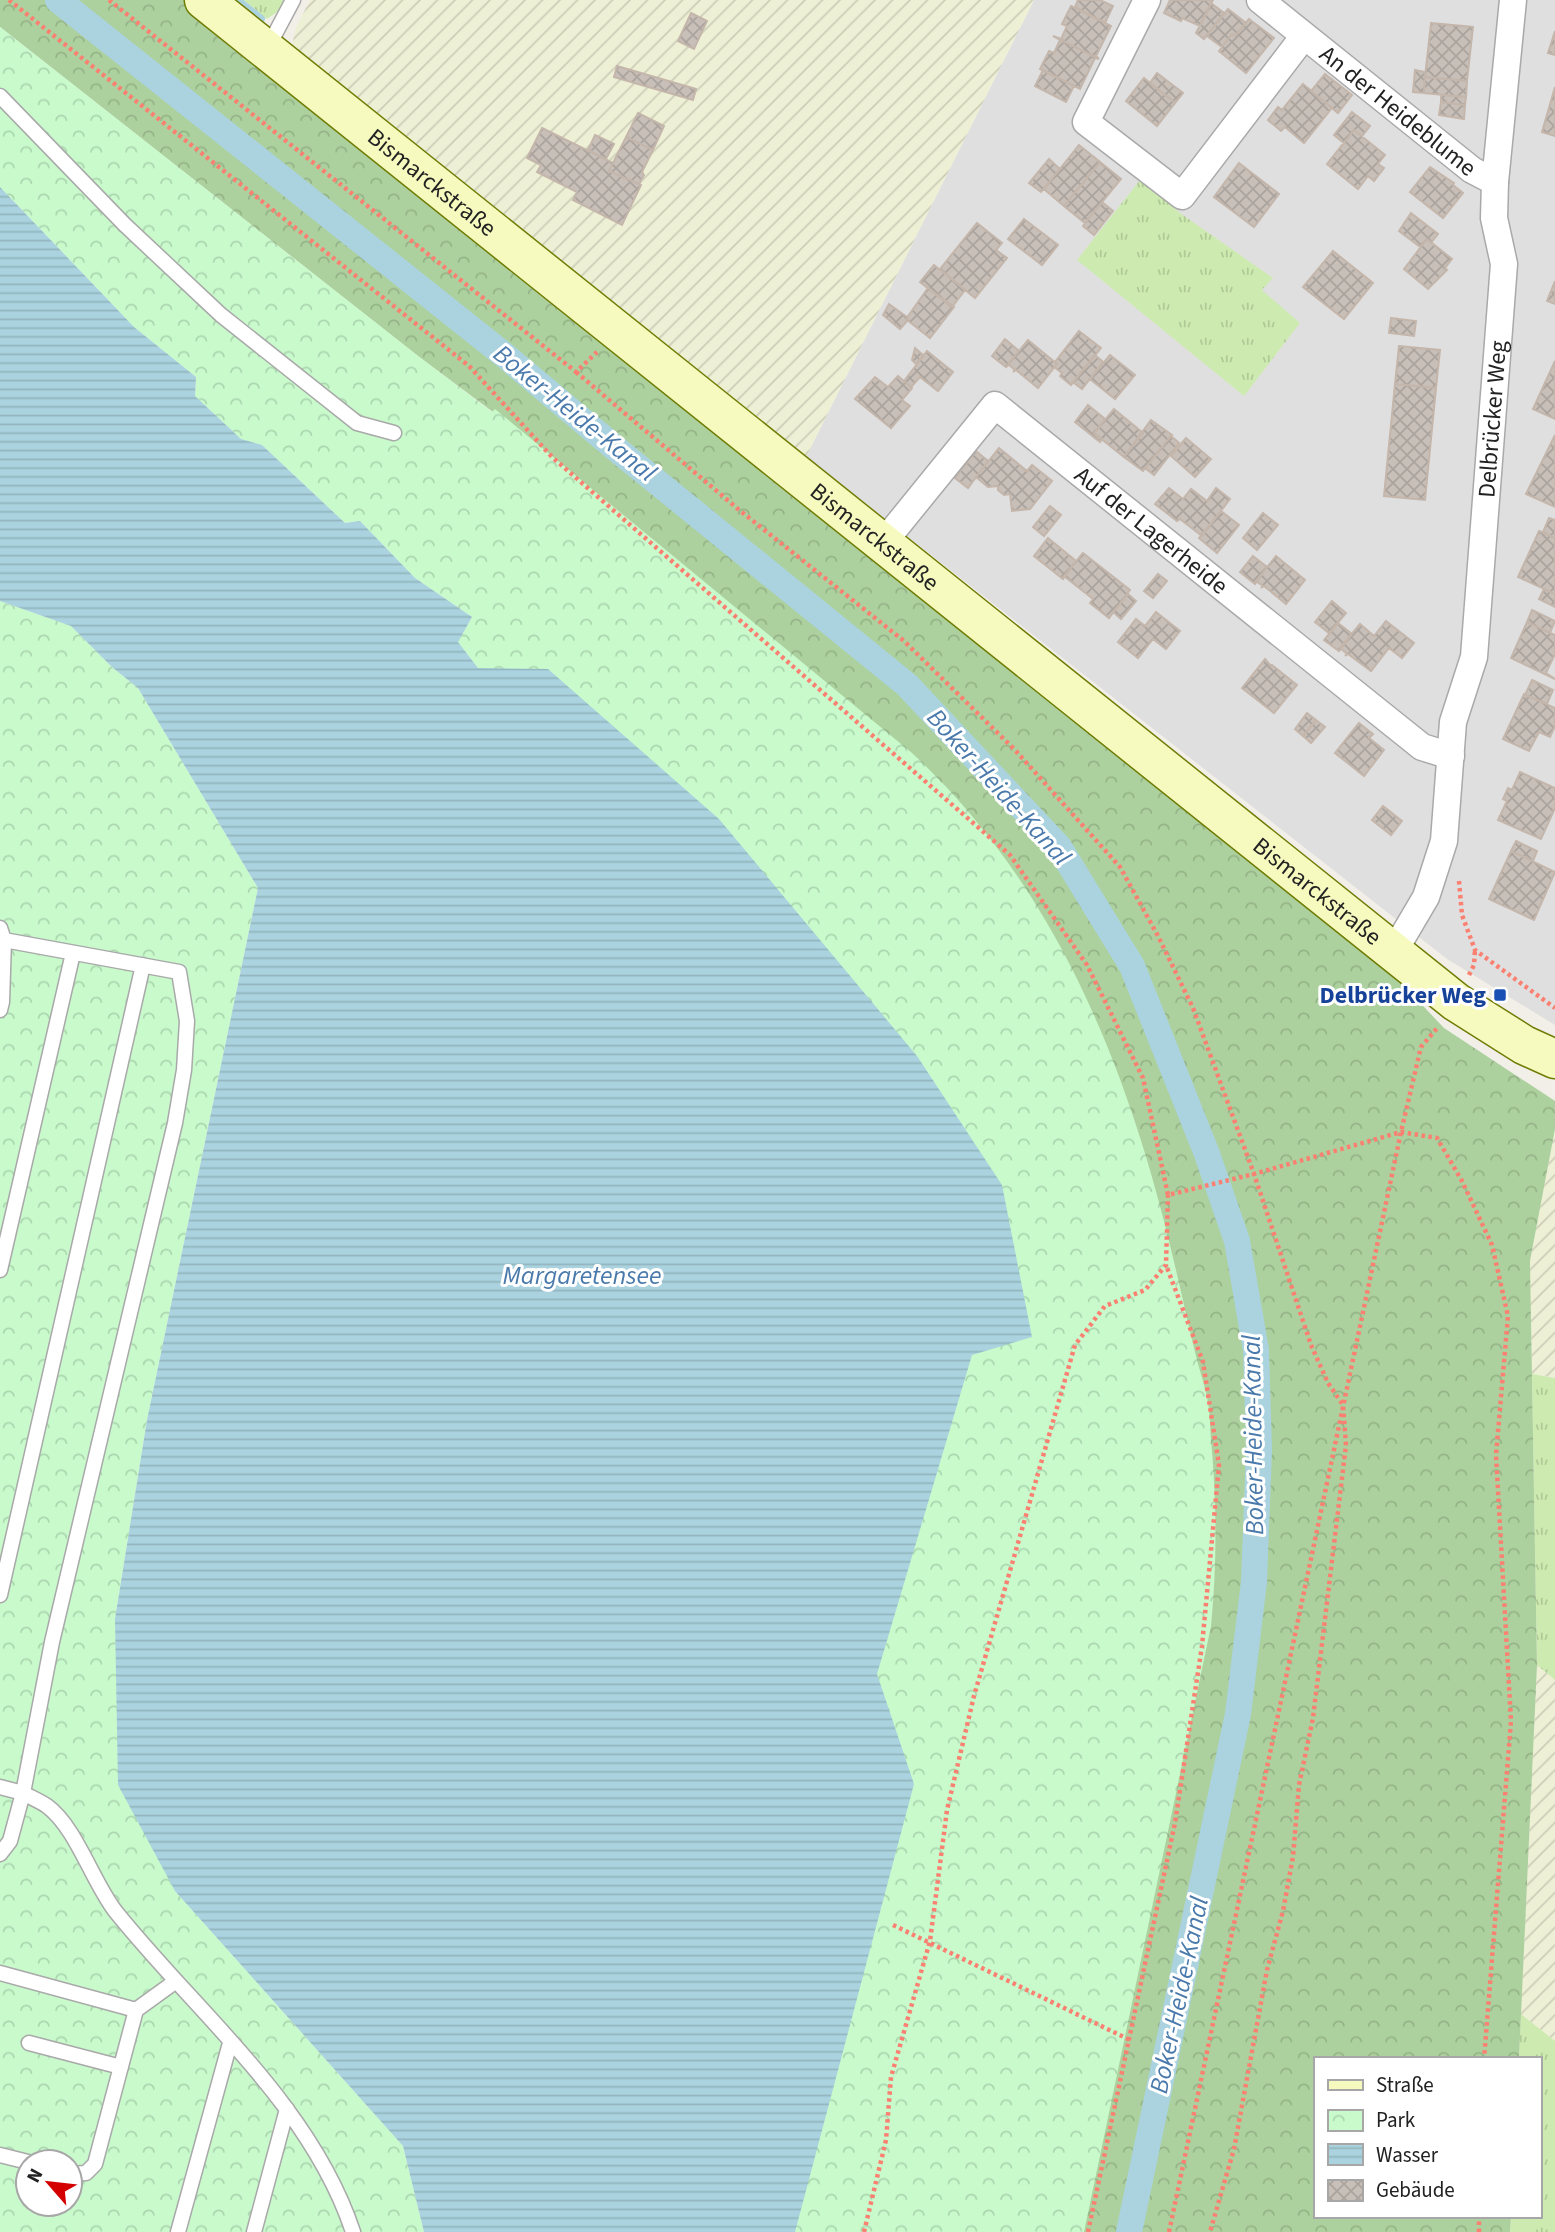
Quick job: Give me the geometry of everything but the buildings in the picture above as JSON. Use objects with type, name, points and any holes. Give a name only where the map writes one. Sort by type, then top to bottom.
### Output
[{"type":"main road","name":"Bismarckstraße","points":[[204,0],[1393,953],[1456,1002],[1524,1045],[1555,1059]]},
{"type":"street","name":"An der Heideblume","points":[[1146,0],[1086,122],[1182,196],[1304,36]]},
{"type":"street","name":"An der Heideblume","points":[[1260,0],[1472,170],[1495,182]]},
{"type":"street","name":"Delbrücker Weg","points":[[1393,953],[1426,897],[1444,841],[1453,722],[1474,657],[1504,264],[1494,218],[1495,182],[1513,0]]},
{"type":"street","name":"Auf der Lagerheide","points":[[883,543],[995,405],[1422,747],[1451,756]]},
{"type":"lane","points":[[267,51],[293,0]]},
{"type":"lane","points":[[0,96],[125,225],[221,315],[357,423],[394,433]]},
{"type":"lane","points":[[0,1010],[2,941],[179,972],[187,1021],[184,1070],[175,1123],[52,1642],[23,1793],[9,1841],[0,1854]]},
{"type":"lane","points":[[0,1270],[73,953]]},
{"type":"lane","points":[[0,1595],[143,965]]},
{"type":"lane","points":[[0,1787],[23,1793],[48,1806],[72,1836],[114,1910],[287,2109],[320,2158],[346,2210],[353,2232]]},
{"type":"lane","points":[[0,1973],[136,2010]]},
{"type":"lane","points":[[84,2173],[95,2164],[136,2010],[176,1981]]},
{"type":"lane","points":[[30,2043],[121,2067]]},
{"type":"lane","points":[[178,2232],[230,2043]]},
{"type":"lane","points":[[254,2232],[287,2109]]},
{"type":"path","points":[[9,0],[469,366],[552,457],[1010,855],[1087,965],[1143,1078],[1168,1195],[1166,1265],[1203,1362],[1219,1465],[1202,1646],[1175,1823],[1088,2232]]},
{"type":"path","points":[[109,0],[576,372],[738,509],[904,641],[959,692],[1015,750],[1120,867],[1158,936],[1193,1008],[1311,1345],[1328,1383],[1343,1405],[1346,1445],[1313,1718],[1299,1785],[1293,1857],[1283,1911],[1267,1970],[1234,2149],[1210,2232]]},
{"type":"path","points":[[576,372],[619,332]]},
{"type":"path","points":[[1444,841],[1458,857],[1462,915],[1475,950],[1555,1008]]},
{"type":"path","points":[[1169,2232],[1420,1046],[1428,1035],[1442,1024],[1456,1002]]},
{"type":"path","points":[[1168,1195],[1401,1132],[1437,1138],[1462,1181],[1492,1245],[1508,1316],[1496,1455],[1511,1721],[1484,2057]]},
{"type":"path","points":[[864,2232],[886,2140],[891,2077],[930,1941],[947,1810],[974,1696],[1075,1345],[1105,1306],[1144,1290],[1166,1265]]},
{"type":"path","points":[[893,1924],[1037,1997],[1130,2040]]},
{"type":"shaded area","points":[[1034,0],[1555,0],[1555,1025],[1447,959],[806,457]]},
{"type":"green space","points":[[0,0],[186,0],[1370,950],[1444,1028],[1555,1101],[1555,1129],[1530,1261],[1537,1665],[1519,2057],[1314,2057],[1314,2218],[1511,2218],[1510,2232],[795,2232],[505,421],[418,356],[0,27]]},
{"type":"green space","points":[[243,0],[285,0],[280,10],[267,19]]},
{"type":"green space","points":[[310,0],[1034,0],[806,457],[291,50],[296,27]]},
{"type":"green space","points":[[0,27],[418,356],[492,412],[495,409],[912,753],[965,808],[1011,866],[1050,929],[1085,995],[1139,1134],[1160,1206],[1205,1388],[1210,1417],[1216,1533],[1211,1626],[1084,2232],[658,2232],[478,668],[458,642],[472,617],[415,578],[360,521],[345,523],[262,445],[241,439],[195,396],[196,377],[134,327],[0,187]]},
{"type":"green space","points":[[1140,180],[1180,213],[1273,278],[1262,290],[1300,323],[1244,396],[1077,260]]},
{"type":"green space","points":[[0,601],[71,626],[112,667],[138,688],[258,888],[147,1420],[115,1619],[175,1891],[403,2146],[424,2232],[0,2232]]},
{"type":"green space","points":[[1555,1129],[1555,1378],[1532,1374],[1530,1261]]},
{"type":"green space","points":[[1532,1374],[1555,1378],[1555,1680],[1537,1665]]},
{"type":"green space","points":[[1537,1665],[1555,1680],[1555,2041],[1521,2014]]},
{"type":"green space","points":[[1521,2014],[1555,2041],[1555,2232],[1510,2232],[1511,2218],[1541,2218],[1541,2057],[1519,2057]]},
{"type":"water","name":"Margaretensee","points":[[0,187],[134,327],[196,377],[195,396],[241,439],[262,445],[345,523],[360,521],[415,578],[472,617],[458,642],[478,668],[548,669],[719,819],[917,1056],[1002,1185],[1032,1337],[972,1355],[877,1674],[914,1784],[795,2232],[424,2232],[403,2146],[175,1891],[118,1785],[115,1619],[147,1420],[258,888],[138,688],[112,667],[71,626],[0,601]]},
{"type":"waterway","name":"Boker-Heide-Kanal","points":[[58,0],[503,354],[907,685],[1059,847],[1132,966],[1207,1154],[1237,1241],[1256,1350],[1259,1450],[1254,1582],[1238,1714],[1129,2232]]},
{"type":"waterway","points":[[237,0],[261,19]]},
{"type":"place","name":"Delbrücker Weg","points":[[1500,995]]}]
